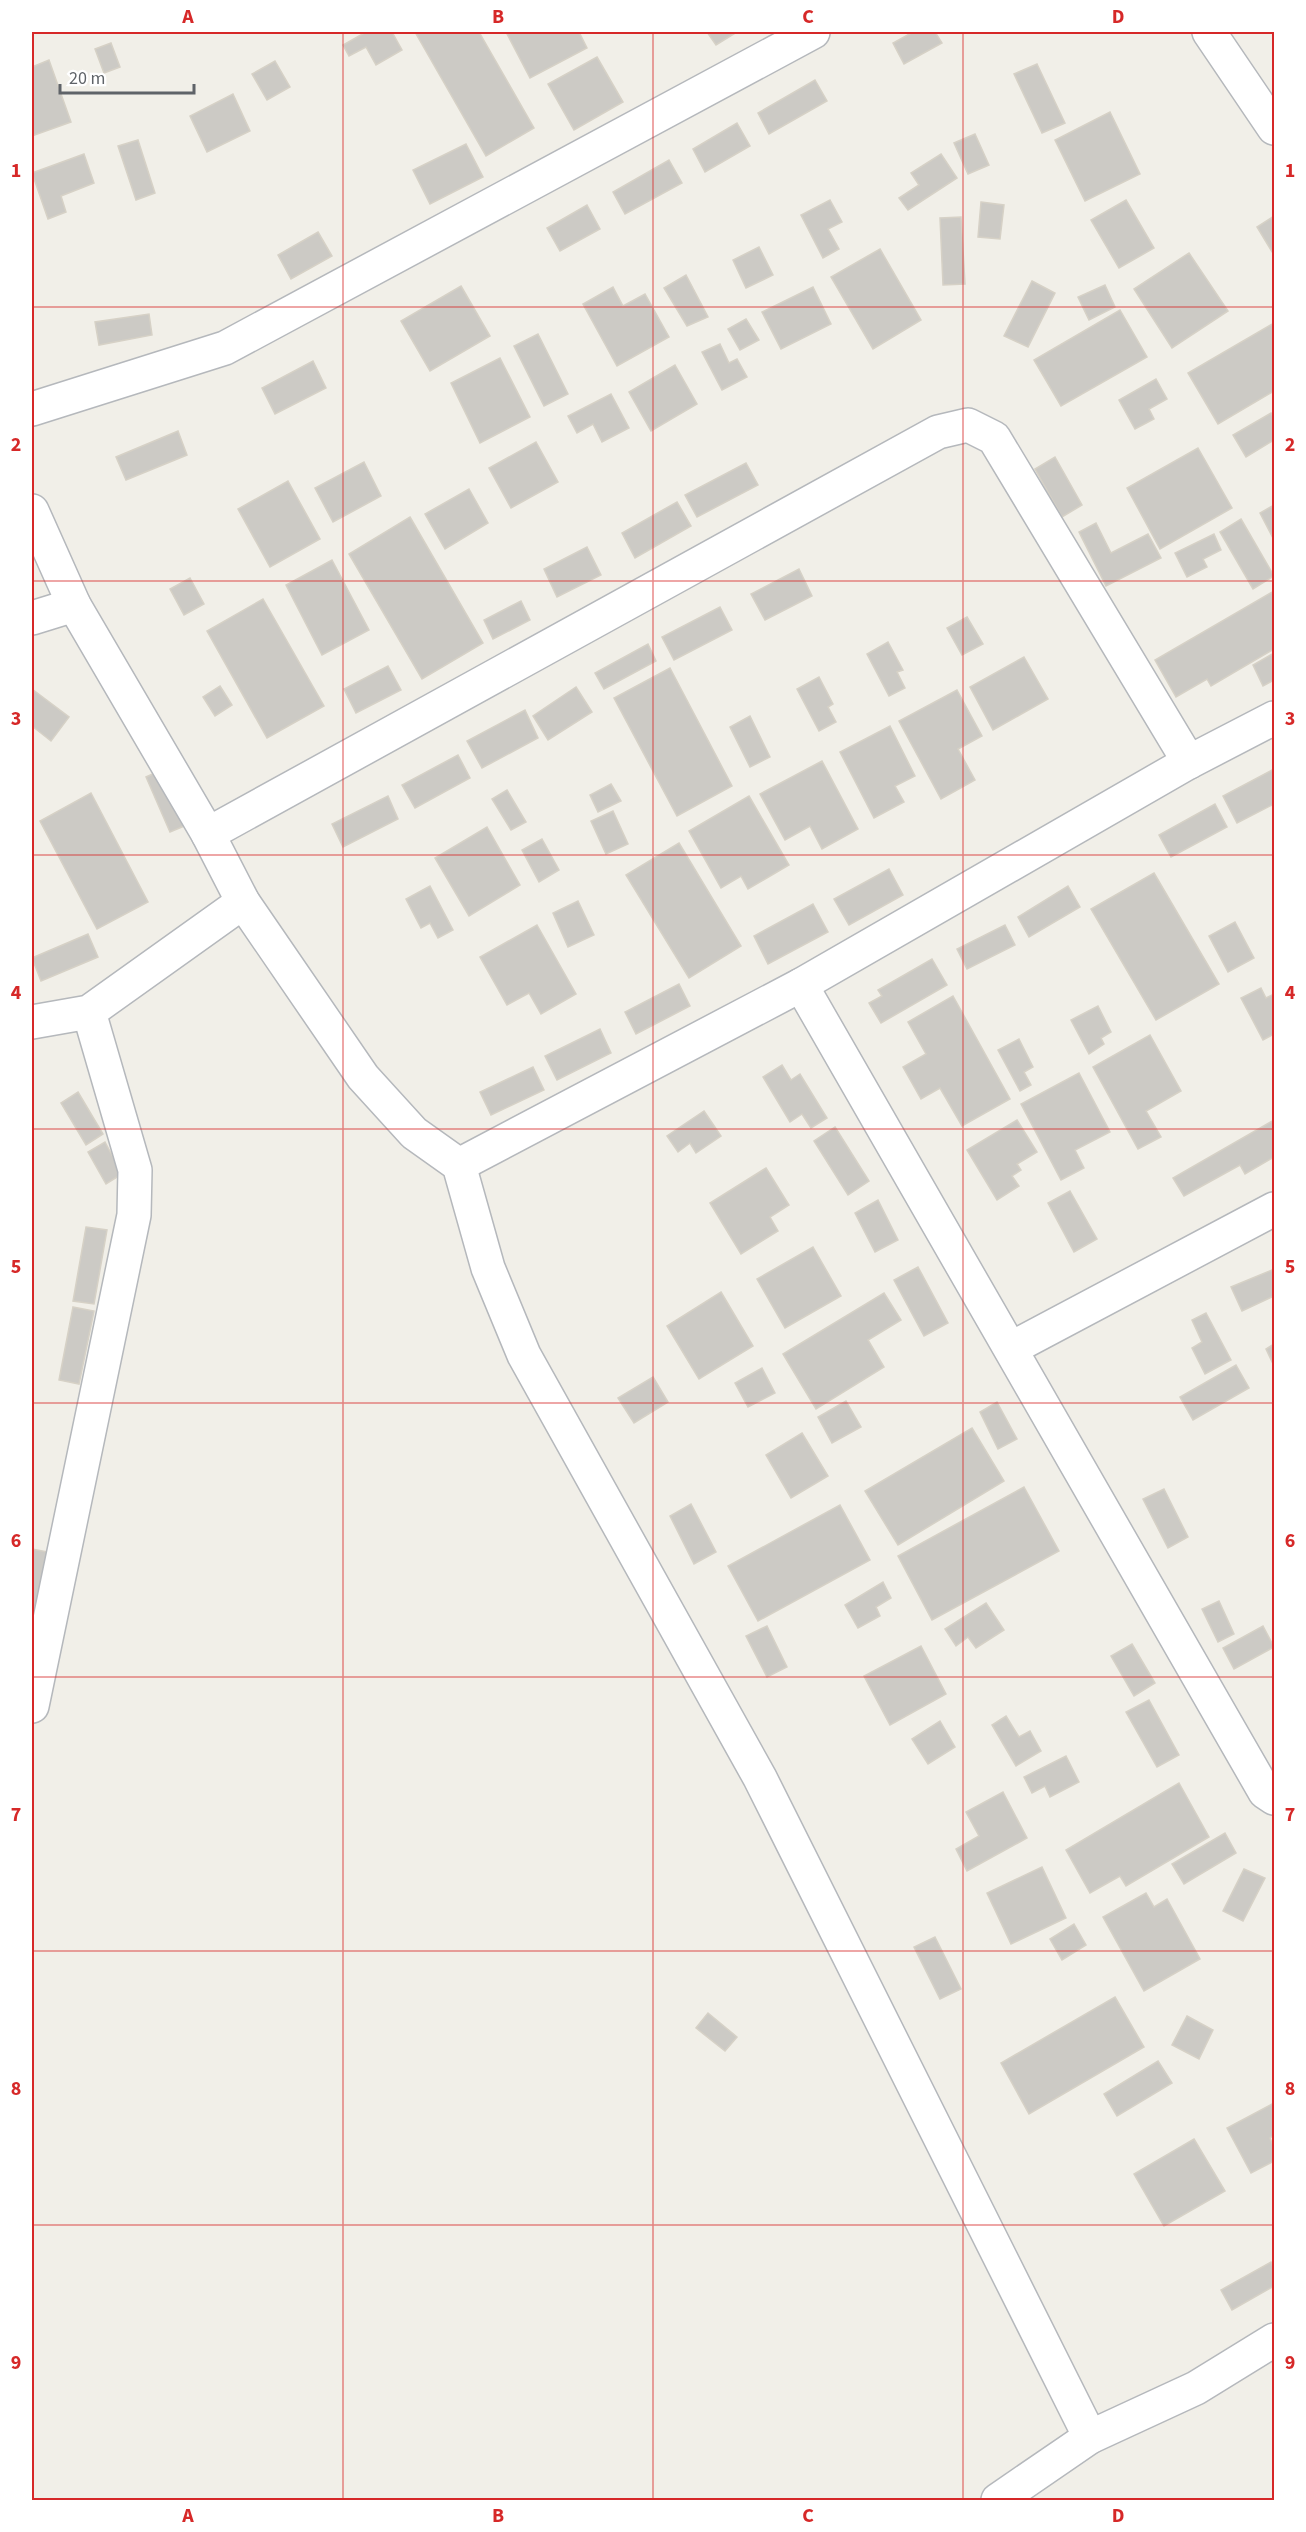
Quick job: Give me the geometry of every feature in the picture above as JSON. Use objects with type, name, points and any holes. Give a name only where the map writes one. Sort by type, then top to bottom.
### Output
[{"type":"street","points":[[32,409],[225,348],[813,32]]},
{"type":"street","points":[[1209,32],[1275,128]]},
{"type":"street","points":[[208,834],[938,432],[968,425],[994,438],[1189,762]]},
{"type":"street","points":[[32,511],[74,605],[208,834],[243,902],[363,1077],[414,1133],[459,1165],[488,1268],[524,1355],[760,1778],[1090,2437]]},
{"type":"street","points":[[32,618],[74,605]]},
{"type":"street","points":[[459,1165],[801,985],[1189,762],[1275,718]]},
{"type":"street","points":[[32,1022],[89,1012],[243,902]]},
{"type":"street","points":[[801,985],[1012,1348],[1265,1792],[1275,1798]]},
{"type":"street","points":[[32,1706],[134,1215],[135,1170],[89,1012]]},
{"type":"street","points":[[1012,1348],[1275,1209]]},
{"type":"street","points":[[998,2500],[1090,2437],[1196,2388],[1275,2340]]},
{"type":"building","points":[[366,32],[392,32],[402,50],[376,65],[366,47],[349,56],[343,45]]},
{"type":"building","points":[[415,32],[479,32],[534,128],[486,156]]},
{"type":"building","points":[[506,32],[579,32],[587,48],[530,78]]},
{"type":"building","points":[[707,32],[737,32],[716,45]]},
{"type":"building","points":[[913,32],[935,32],[942,43],[904,64],[893,43]]},
{"type":"building","points":[[111,43],[120,67],[104,73],[95,49]]},
{"type":"building","points":[[597,57],[623,102],[574,130],[548,84]]},
{"type":"building","points":[[49,60],[71,122],[32,136],[32,67]]},
{"type":"building","points":[[275,61],[290,87],[267,100],[252,74]]},
{"type":"building","points":[[1037,64],[1065,123],[1042,133],[1014,74]]},
{"type":"building","points":[[815,80],[827,101],[769,134],[758,113]]},
{"type":"building","points":[[233,94],[250,131],[207,152],[190,116]]},
{"type":"building","points":[[1110,112],[1140,174],[1085,201],[1055,140]]},
{"type":"building","points":[[737,123],[750,146],[705,172],[693,149]]},
{"type":"building","points":[[975,134],[989,165],[968,174],[954,143]]},
{"type":"building","points":[[138,140],[155,193],[136,200],[118,146]]},
{"type":"building","points":[[466,144],[483,177],[430,204],[413,170]]},
{"type":"building","points":[[84,154],[94,183],[61,196],[66,212],[48,219],[32,173]]},
{"type":"building","points":[[941,154],[957,178],[908,210],[899,198],[919,185],[911,173]]},
{"type":"building","points":[[669,160],[682,183],[625,214],[613,192]]},
{"type":"building","points":[[830,200],[842,222],[828,229],[839,249],[823,258],[801,215]]},
{"type":"building","points":[[1126,200],[1154,248],[1119,268],[1091,220]]},
{"type":"building","points":[[981,202],[1004,205],[1000,239],[978,237]]},
{"type":"building","points":[[587,205],[600,229],[560,251],[547,228]]},
{"type":"building","points":[[1274,216],[1274,255],[1257,227]]},
{"type":"building","points":[[961,217],[965,284],[943,285],[940,218]]},
{"type":"building","points":[[318,232],[332,256],[291,279],[278,255]]},
{"type":"building","points":[[759,247],[773,275],[746,288],[733,260]]},
{"type":"building","points":[[880,249],[921,320],[873,349],[831,277]]},
{"type":"building","points":[[1189,253],[1228,311],[1172,348],[1134,289]]},
{"type":"building","points":[[686,275],[708,317],[687,326],[664,288]]},
{"type":"building","points":[[1032,281],[1055,293],[1028,347],[1004,336]]},
{"type":"building","points":[[1105,285],[1115,307],[1089,320],[1078,297]]},
{"type":"building","points":[[461,286],[490,336],[430,371],[401,321]]},
{"type":"building","points":[[613,287],[623,306],[645,294],[669,337],[617,366],[583,304]]},
{"type":"building","points":[[813,287],[831,324],[781,349],[762,312]]},
{"type":"building","points":[[1120,310],[1147,357],[1061,406],[1034,360]]},
{"type":"building","points":[[149,314],[152,335],[99,345],[95,322]]},
{"type":"building","points":[[746,319],[759,340],[740,350],[728,329]]},
{"type":"building","points":[[1274,323],[1274,391],[1218,424],[1188,373]]},
{"type":"building","points":[[538,334],[568,394],[544,406],[514,346]]},
{"type":"building","points":[[720,344],[729,363],[737,359],[747,377],[722,390],[702,352]]},
{"type":"building","points":[[500,358],[530,417],[480,443],[451,383]]},
{"type":"building","points":[[313,361],[326,388],[275,414],[262,388]]},
{"type":"building","points":[[675,365],[697,404],[651,431],[629,392]]},
{"type":"building","points":[[1156,379],[1167,399],[1149,409],[1154,419],[1135,429],[1119,400]]},
{"type":"building","points":[[611,394],[629,428],[602,442],[593,424],[577,433],[568,416]]},
{"type":"building","points":[[1271,413],[1274,418],[1274,440],[1246,457],[1233,435]]},
{"type":"building","points":[[178,431],[187,455],[126,480],[116,457]]},
{"type":"building","points":[[536,442],[558,482],[511,508],[489,468]]},
{"type":"building","points":[[1198,448],[1232,508],[1160,549],[1127,488]]},
{"type":"building","points":[[1055,457],[1082,505],[1062,517],[1035,469]]},
{"type":"building","points":[[364,462],[381,496],[333,522],[315,488]]},
{"type":"building","points":[[746,463],[758,485],[697,517],[685,495]]},
{"type":"building","points":[[288,481],[320,539],[270,567],[238,509]]},
{"type":"building","points":[[469,489],[488,523],[445,549],[425,514]]},
{"type":"building","points":[[677,502],[691,526],[635,558],[622,533]]},
{"type":"building","points":[[1274,505],[1274,540],[1260,513]]},
{"type":"building","points":[[410,517],[483,643],[422,679],[349,554]]},
{"type":"building","points":[[1241,519],[1274,576],[1253,589],[1220,532]]},
{"type":"building","points":[[1096,523],[1111,553],[1148,534],[1161,558],[1106,586],[1079,532]]},
{"type":"building","points":[[1214,534],[1221,550],[1203,559],[1207,567],[1187,577],[1175,553]]},
{"type":"building","points":[[587,547],[601,575],[557,597],[544,569]]},
{"type":"building","points":[[332,560],[369,630],[322,655],[286,585]]},
{"type":"building","points":[[799,569],[812,596],[765,620],[751,594]]},
{"type":"building","points":[[190,578],[204,604],[184,615],[170,589]]},
{"type":"building","points":[[1274,591],[1274,649],[1211,686],[1207,679],[1176,697],[1155,660]]},
{"type":"building","points":[[263,599],[324,706],[267,738],[207,631]]},
{"type":"building","points":[[521,601],[530,620],[493,639],[484,620]]},
{"type":"building","points":[[720,607],[732,630],[674,660],[662,637]]},
{"type":"building","points":[[967,617],[983,644],[962,655],[947,628]]},
{"type":"building","points":[[888,642],[903,670],[897,672],[905,688],[889,696],[867,654]]},
{"type":"building","points":[[648,644],[656,661],[604,689],[595,673]]},
{"type":"building","points":[[1274,653],[1274,680],[1263,686],[1253,665]]},
{"type":"building","points":[[1024,657],[1048,699],[993,730],[970,687]]},
{"type":"building","points":[[388,666],[401,690],[356,713],[344,689]]},
{"type":"building","points":[[670,668],[732,786],[677,816],[614,698]]},
{"type":"building","points":[[819,677],[833,704],[828,707],[836,722],[819,731],[797,689]]},
{"type":"building","points":[[220,686],[232,705],[215,716],[203,697]]},
{"type":"building","points":[[576,687],[592,712],[548,740],[533,716]]},
{"type":"building","points":[[32,689],[69,717],[51,741],[32,726]]},
{"type":"building","points":[[957,690],[982,736],[958,749],[975,780],[941,799],[899,721]]},
{"type":"building","points":[[525,710],[538,738],[482,768],[467,741]]},
{"type":"building","points":[[750,716],[770,757],[750,767],[730,727]]},
{"type":"building","points":[[890,726],[915,776],[895,786],[904,802],[874,818],[840,752]]},
{"type":"building","points":[[458,755],[470,778],[415,808],[402,785]]},
{"type":"building","points":[[822,761],[858,829],[822,849],[810,826],[785,840],[760,794]]},
{"type":"building","points":[[164,769],[189,824],[170,832],[146,777]]},
{"type":"building","points":[[1274,769],[1274,804],[1237,823],[1223,796]]},
{"type":"building","points":[[611,784],[621,801],[598,812],[590,795]]},
{"type":"building","points":[[507,790],[526,822],[511,830],[492,799]]},
{"type":"building","points":[[91,793],[148,902],[97,929],[40,821]]},
{"type":"building","points":[[388,796],[398,819],[343,847],[332,824]]},
{"type":"building","points":[[749,796],[789,865],[748,889],[741,876],[721,888],[689,831]]},
{"type":"building","points":[[1215,804],[1227,827],[1171,857],[1159,835]]},
{"type":"building","points":[[613,811],[628,844],[606,854],[591,821]]},
{"type":"building","points":[[487,827],[520,885],[469,916],[435,858]]},
{"type":"building","points":[[542,839],[559,870],[539,882],[522,850]]},
{"type":"building","points":[[679,843],[741,946],[689,978],[626,875]]},
{"type":"building","points":[[889,869],[903,895],[849,925],[834,899]]},
{"type":"building","points":[[1154,873],[1219,984],[1156,1020],[1091,909]]},
{"type":"building","points":[[430,886],[453,930],[438,938],[430,923],[421,928],[406,899]]},
{"type":"building","points":[[1068,886],[1080,907],[1029,937],[1018,917]]},
{"type":"building","points":[[578,901],[594,935],[568,947],[553,913]]},
{"type":"building","points":[[813,904],[828,932],[768,964],[754,936]]},
{"type":"building","points":[[1235,922],[1254,958],[1228,972],[1209,936]]},
{"type":"building","points":[[537,925],[576,994],[541,1014],[529,993],[507,1005],[480,957]]},
{"type":"building","points":[[1005,925],[1015,945],[967,969],[957,949]]},
{"type":"building","points":[[88,934],[98,957],[41,981],[32,958]]},
{"type":"building","points":[[932,959],[947,985],[881,1023],[869,1003],[882,996],[878,990]]},
{"type":"building","points":[[679,984],[690,1006],[636,1034],[625,1012]]},
{"type":"building","points":[[1261,988],[1266,998],[1274,994],[1274,1034],[1263,1040],[1241,998]]},
{"type":"building","points":[[953,996],[1010,1099],[962,1126],[940,1088],[921,1099],[903,1067],[926,1054],[908,1022]]},
{"type":"building","points":[[1098,1006],[1111,1032],[1101,1038],[1104,1044],[1089,1054],[1071,1020]]},
{"type":"building","points":[[600,1029],[611,1053],[557,1080],[545,1056]]},
{"type":"building","points":[[1150,1035],[1181,1091],[1146,1111],[1161,1137],[1138,1149],[1093,1067]]},
{"type":"building","points":[[1019,1039],[1033,1067],[1024,1072],[1031,1085],[1020,1091],[998,1050]]},
{"type":"building","points":[[782,1065],[791,1080],[800,1074],[827,1118],[811,1128],[802,1114],[790,1122],[763,1077]]},
{"type":"building","points":[[533,1067],[544,1090],[491,1115],[480,1092]]},
{"type":"building","points":[[1079,1073],[1110,1132],[1075,1150],[1084,1168],[1061,1180],[1021,1104]]},
{"type":"building","points":[[78,1092],[103,1134],[86,1145],[61,1103]]},
{"type":"building","points":[[704,1111],[721,1136],[696,1153],[690,1143],[678,1152],[667,1136]]},
{"type":"building","points":[[1017,1120],[1037,1152],[1017,1164],[1021,1170],[1012,1176],[1019,1186],[997,1200],[967,1150]]},
{"type":"building","points":[[1274,1120],[1274,1157],[1245,1174],[1240,1165],[1184,1196],[1173,1178]]},
{"type":"building","points":[[835,1127],[869,1181],[848,1195],[814,1141]]},
{"type":"building","points":[[105,1142],[122,1174],[106,1184],[88,1152]]},
{"type":"building","points":[[766,1168],[789,1205],[770,1217],[778,1231],[741,1254],[710,1203]]},
{"type":"building","points":[[1070,1191],[1097,1239],[1074,1252],[1048,1203]]},
{"type":"building","points":[[878,1200],[898,1240],[875,1252],[855,1213]]},
{"type":"building","points":[[86,1227],[107,1230],[94,1304],[73,1301]]},
{"type":"building","points":[[813,1247],[841,1296],[785,1328],[757,1279]]},
{"type":"building","points":[[918,1267],[948,1323],[924,1336],[894,1280]]},
{"type":"building","points":[[1272,1270],[1274,1296],[1242,1311],[1231,1287]]},
{"type":"building","points":[[721,1292],[753,1346],[699,1379],[667,1326]]},
{"type":"building","points":[[884,1293],[901,1320],[868,1340],[884,1367],[816,1409],[783,1354]]},
{"type":"building","points":[[73,1307],[94,1311],[79,1384],[59,1380]]},
{"type":"building","points":[[1206,1313],[1231,1360],[1205,1374],[1192,1348],[1202,1342],[1192,1320]]},
{"type":"building","points":[[1274,1344],[1274,1366],[1266,1349]]},
{"type":"building","points":[[1236,1365],[1249,1388],[1193,1420],[1180,1397]]},
{"type":"building","points":[[762,1368],[775,1393],[748,1407],[735,1383]]},
{"type":"building","points":[[653,1377],[668,1402],[634,1423],[618,1398]]},
{"type":"building","points":[[846,1401],[861,1427],[832,1443],[818,1417]]},
{"type":"building","points":[[997,1402],[1017,1439],[998,1449],[980,1412]]},
{"type":"building","points":[[972,1428],[1004,1481],[898,1545],[865,1491]]},
{"type":"building","points":[[802,1433],[828,1476],[791,1498],[766,1455]]},
{"type":"building","points":[[1024,1487],[1059,1551],[932,1620],[898,1556]]},
{"type":"building","points":[[1164,1489],[1188,1537],[1168,1548],[1143,1499]]},
{"type":"building","points":[[691,1504],[716,1552],[694,1564],[670,1516]]},
{"type":"building","points":[[840,1505],[870,1560],[758,1621],[728,1566]]},
{"type":"building","points":[[32,1549],[48,1552],[36,1614],[32,1613]]},
{"type":"building","points":[[883,1582],[891,1598],[876,1607],[880,1616],[858,1628],[845,1605]]},
{"type":"building","points":[[1219,1601],[1234,1634],[1218,1642],[1202,1609]]},
{"type":"building","points":[[986,1603],[1004,1630],[976,1648],[968,1637],[956,1646],[945,1629]]},
{"type":"building","points":[[767,1626],[787,1667],[767,1677],[746,1636]]},
{"type":"building","points":[[1263,1626],[1274,1647],[1234,1669],[1223,1648]]},
{"type":"building","points":[[1132,1644],[1155,1683],[1134,1696],[1111,1656]]},
{"type":"building","points":[[921,1646],[946,1694],[890,1725],[864,1676]]},
{"type":"building","points":[[1149,1700],[1179,1755],[1157,1767],[1126,1712]]},
{"type":"building","points":[[1006,1716],[1019,1737],[1030,1731],[1041,1751],[1016,1766],[992,1725]]},
{"type":"building","points":[[940,1721],[955,1747],[928,1764],[912,1739]]},
{"type":"building","points":[[1066,1756],[1079,1782],[1050,1797],[1045,1786],[1032,1793],[1024,1777]]},
{"type":"building","points":[[1179,1783],[1209,1837],[1126,1886],[1120,1876],[1090,1893],[1066,1850]]},
{"type":"building","points":[[1003,1792],[1027,1838],[967,1871],[956,1849],[979,1836],[966,1812]]},
{"type":"building","points":[[1225,1833],[1236,1853],[1184,1884],[1172,1864]]},
{"type":"building","points":[[1042,1867],[1066,1918],[1011,1944],[987,1893]]},
{"type":"building","points":[[1244,1869],[1265,1878],[1243,1921],[1223,1911]]},
{"type":"building","points":[[1146,1893],[1154,1907],[1167,1899],[1200,1959],[1144,1991],[1103,1917]]},
{"type":"building","points":[[1074,1924],[1086,1945],[1062,1960],[1050,1939]]},
{"type":"building","points":[[935,1937],[961,1989],[940,1999],[914,1947]]},
{"type":"building","points":[[1115,1997],[1144,2047],[1029,2114],[1001,2063]]},
{"type":"building","points":[[708,2013],[737,2037],[725,2051],[696,2028]]},
{"type":"building","points":[[1187,2016],[1213,2030],[1199,2059],[1172,2045]]},
{"type":"building","points":[[1158,2061],[1172,2083],[1117,2116],[1104,2094]]},
{"type":"building","points":[[1274,2103],[1274,2135],[1270,2138],[1274,2148],[1274,2161],[1251,2173],[1227,2128]]},
{"type":"building","points":[[1194,2139],[1225,2191],[1164,2226],[1134,2174]]},
{"type":"building","points":[[1271,2262],[1274,2269],[1274,2286],[1232,2310],[1221,2290]]}]
